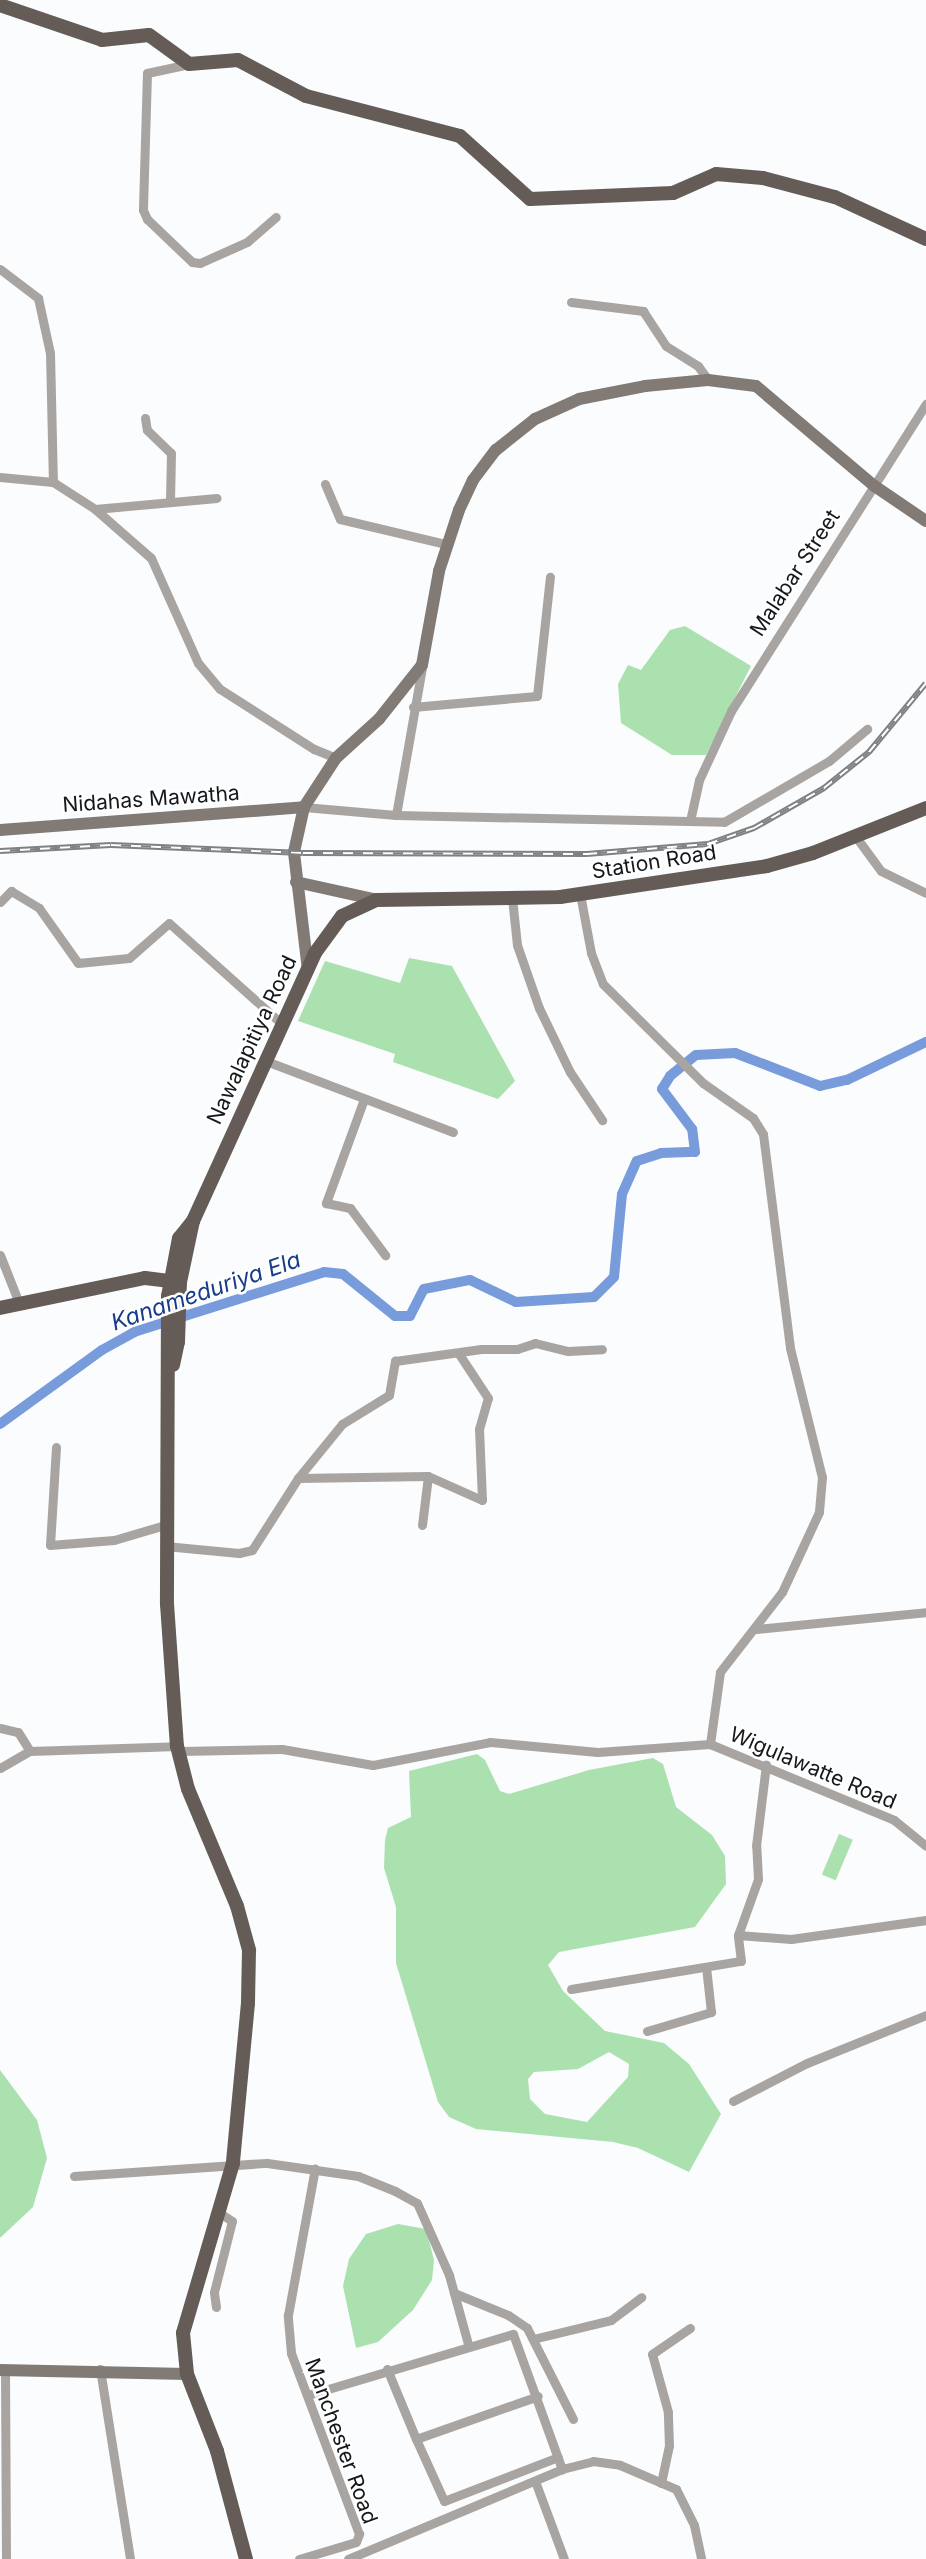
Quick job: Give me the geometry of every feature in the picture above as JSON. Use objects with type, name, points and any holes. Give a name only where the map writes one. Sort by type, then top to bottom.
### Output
[{"type":"main road","points":[[0,5],[102,40],[149,35],[189,64],[238,60],[306,96],[460,136],[530,199],[673,193],[716,174],[763,178],[835,197],[926,239]]},
{"type":"main road","points":[[308,970],[296,882],[296,831],[304,807],[336,758],[379,719],[422,665],[446,544],[473,480],[496,450],[535,419],[579,400],[645,386],[708,380],[756,386],[873,485],[926,521]]},
{"type":"main road","name":"Nidahas Mawatha","points":[[0,830],[304,807]]},
{"type":"main road","name":"Station Road","points":[[377,900],[580,894],[785,862],[926,808]]},
{"type":"main road","points":[[296,882],[377,900]]},
{"type":"main road","name":"Nawalapitiya Road","points":[[246,2559],[217,2451],[187,2374],[183,2333],[233,2163],[246,2063],[249,1950],[237,1906],[188,1789],[178,1749],[165,1546],[175,1283],[179,1238],[193,1221],[308,970],[334,923],[358,906],[377,900]]},
{"type":"main road","points":[[0,1308],[145,1278],[175,1283]]},
{"type":"main road","points":[[3,2370],[100,2369],[187,2374]]},
{"type":"street","points":[[189,64],[147,73],[143,210],[147,219],[192,262],[200,263],[247,242],[276,217]]},
{"type":"street","points":[[0,269],[38,298],[50,353],[52,482]]},
{"type":"street","points":[[571,302],[643,311],[666,346],[698,366],[708,380]]},
{"type":"street","name":"Malabar Street","points":[[690,821],[705,767],[750,678],[926,404]]},
{"type":"street","points":[[145,418],[147,429],[170,453],[170,501]]},
{"type":"street","points":[[0,477],[52,482],[95,509],[151,558],[198,663],[220,689],[314,749],[336,758]]},
{"type":"street","points":[[325,484],[340,519],[446,544]]},
{"type":"street","points":[[95,509],[217,498]]},
{"type":"street","points":[[413,707],[537,696],[550,577]]},
{"type":"street","points":[[396,815],[422,665]]},
{"type":"street","points":[[304,807],[396,815],[724,822],[743,814],[829,761],[867,729]]},
{"type":"street","points":[[856,837],[881,871],[926,893]]},
{"type":"street","points":[[0,902],[11,891],[39,908],[78,963],[129,958],[169,923],[283,1025]]},
{"type":"street","points":[[580,894],[591,953],[603,984],[699,1079],[753,1118],[763,1134],[790,1348],[822,1477],[819,1512],[782,1592],[757,1629],[720,1672],[710,1744]]},
{"type":"street","points":[[512,898],[517,945],[539,1008],[570,1072],[602,1120]]},
{"type":"street","points":[[266,1061],[453,1132]]},
{"type":"street","points":[[365,1099],[326,1203],[350,1208],[385,1255]]},
{"type":"street","points":[[0,1255],[19,1303]]},
{"type":"street","points":[[165,1546],[239,1553],[252,1550],[298,1478],[342,1424],[389,1395],[395,1361],[481,1349],[517,1349],[536,1343],[568,1350],[602,1349]]},
{"type":"street","points":[[298,1478],[428,1476],[482,1500],[479,1429],[488,1398],[459,1354]]},
{"type":"street","points":[[56,1447],[50,1545],[114,1540],[165,1525]]},
{"type":"street","points":[[422,1525],[428,1476]]},
{"type":"street","points":[[757,1629],[926,1612]]},
{"type":"street","points":[[0,1728],[18,1732],[30,1751],[0,1768]]},
{"type":"street","name":"Wigulawatte Road","points":[[30,1751],[282,1749],[373,1765],[490,1742],[598,1752],[710,1744],[894,1820],[926,1846]]},
{"type":"street","points":[[571,1989],[741,1962],[738,1935],[758,1879],[756,1846],[766,1765]]},
{"type":"street","points":[[738,1935],[791,1939],[926,1920]]},
{"type":"street","points":[[647,2031],[711,2012],[706,1967]]},
{"type":"street","points":[[733,2101],[807,2063],[926,2015]]},
{"type":"street","points":[[74,2176],[233,2163],[315,2168],[358,2176],[416,2203],[454,2293],[468,2344]]},
{"type":"street","name":"Manchester Road","points":[[299,2559],[356,2542],[359,2534],[290,2353],[288,2315],[315,2168]]},
{"type":"street","points":[[216,2307],[214,2292],[232,2221],[218,2212]]},
{"type":"street","points":[[454,2293],[508,2315],[527,2328],[573,2419]]},
{"type":"street","points":[[533,2339],[611,2320],[641,2297]]},
{"type":"street","points":[[662,2483],[668,2446],[668,2412],[652,2354],[690,2328]]},
{"type":"street","points":[[308,2395],[468,2344],[513,2334],[538,2396],[562,2469]]},
{"type":"street","points":[[100,2369],[130,2559]]},
{"type":"street","points":[[387,2369],[444,2501],[558,2457]]},
{"type":"street","points":[[3,2370],[6,2559]]},
{"type":"street","points":[[416,2439],[538,2396]]},
{"type":"street","points":[[348,2559],[562,2469],[593,2461],[620,2465],[676,2489],[686,2506],[701,2559]]},
{"type":"street","points":[[535,2481],[564,2559]]},
{"type":"green space","points":[[685,626],[751,666],[706,755],[672,755],[621,723],[618,684],[628,665],[641,670],[670,630]]},
{"type":"green space","points":[[409,958],[452,966],[515,1081],[498,1099],[393,1062],[395,1054],[298,1021],[325,961],[400,983]]},
{"type":"green space","points":[[477,1754],[485,1760],[500,1791],[509,1794],[589,1770],[653,1758],[663,1764],[676,1807],[712,1835],[725,1856],[726,1884],[695,1927],[559,1952],[548,1965],[563,1991],[605,2031],[664,2043],[689,2064],[721,2114],[689,2172],[638,2148],[613,2142],[476,2129],[449,2117],[438,2102],[396,1963],[396,1907],[384,1868],[388,1828],[411,1817],[409,1771]],"holes":[[[609,2052],[629,2064],[628,2077],[587,2122],[545,2114],[530,2099],[528,2079],[534,2072],[578,2069]]]},
{"type":"green space","points":[[839,1834],[853,1840],[836,1880],[822,1875]]},
{"type":"green space","points":[[0,2070],[37,2120],[47,2158],[33,2207],[0,2238]]},
{"type":"green space","points":[[398,2224],[426,2229],[434,2260],[432,2280],[413,2310],[378,2342],[356,2348],[343,2286],[349,2259],[366,2234]]},
{"type":"waterway","name":"Kanameduriya Ela","points":[[0,1424],[102,1350],[134,1332],[324,1272],[343,1274],[395,1316],[410,1316],[424,1289],[470,1280],[516,1302],[594,1297],[614,1277],[622,1194],[637,1161],[661,1153],[695,1152],[692,1129],[662,1089],[670,1076],[696,1055],[735,1053],[820,1086],[847,1080],[926,1042]]},
{"type":"railway","points":[[0,851],[111,845],[303,853],[587,854],[708,844],[754,828],[824,788],[869,752],[926,683]]}]
